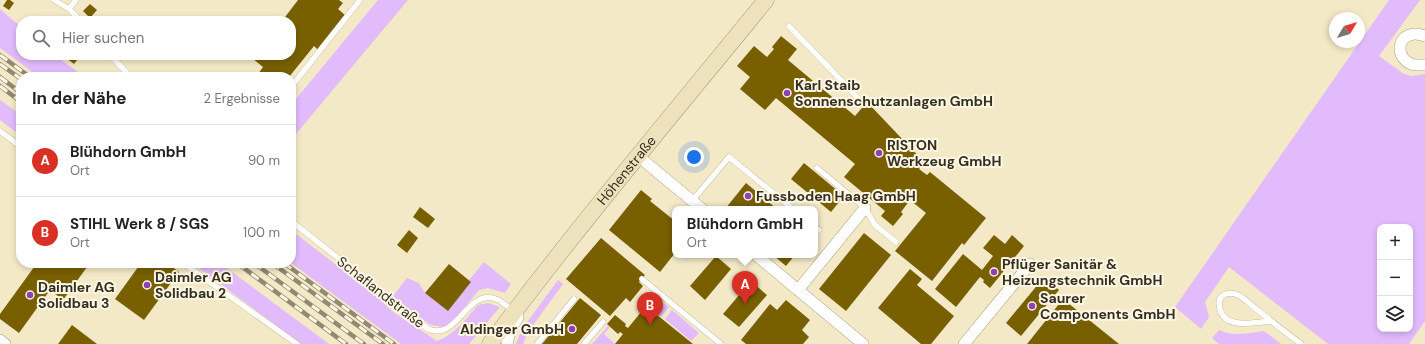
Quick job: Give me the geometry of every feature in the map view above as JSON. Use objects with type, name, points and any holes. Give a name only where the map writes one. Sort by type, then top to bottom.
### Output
[{"type":"main road","name":"Höhenstraße","points":[[490,344],[638,156],[766,0]]},
{"type":"street","points":[[1425,36],[1414,34],[1409,35],[1404,37],[1400,46],[1404,58],[1409,63],[1414,65],[1425,65]]},
{"type":"street","points":[[638,156],[698,206]]},
{"type":"street","points":[[798,290],[865,208]]},
{"type":"street","points":[[760,258],[863,344]]},
{"type":"street","points":[[964,344],[1030,264]]},
{"type":"street","points":[[507,344],[510,332],[534,287]]},
{"type":"street","points":[[0,340],[5,344]]},
{"type":"lane","points":[[54,0],[69,9],[76,16]]},
{"type":"lane","points":[[69,9],[76,0]]},
{"type":"lane","points":[[296,81],[360,0]]},
{"type":"lane","points":[[789,26],[859,99]]},
{"type":"lane","points":[[115,60],[127,72]]},
{"type":"lane","points":[[0,131],[16,143]]},
{"type":"lane","points":[[692,201],[729,157],[789,206]]},
{"type":"lane","points":[[817,168],[865,208],[874,225],[896,242]]},
{"type":"lane","name":"Schaflandstraße","points":[[296,225],[428,329],[434,332],[442,332],[448,329],[474,302],[485,298],[497,299],[514,312]]},
{"type":"lane","points":[[190,268],[297,344]]},
{"type":"lane","points":[[642,279],[721,344]]},
{"type":"lane","points":[[1271,321],[1230,322],[1224,318],[1220,312],[1220,300],[1222,296],[1227,294],[1232,293],[1238,295],[1271,321],[1300,344]]},
{"type":"lane","points":[[537,344],[574,299]]},
{"type":"lane","points":[[584,344],[602,322]]},
{"type":"shaded area","points":[[378,0],[408,0],[296,134],[296,99]]},
{"type":"shaded area","points":[[1389,0],[1420,0],[1379,56],[1404,74],[1412,76],[1425,74],[1425,321],[1409,344],[1328,344],[1229,267],[1205,302],[1209,317],[1201,329],[1175,307],[1356,48],[1365,48],[1365,34]]},
{"type":"shaded area","points":[[0,9],[16,23],[16,60],[0,48]]},
{"type":"shaded area","points":[[16,60],[61,60],[78,72],[32,72]]},
{"type":"shaded area","points":[[0,100],[16,111],[16,132],[0,120]]},
{"type":"shaded area","points":[[296,234],[375,295],[392,311],[437,341],[455,330],[478,305],[488,303],[500,307],[469,344],[401,344],[296,267]]},
{"type":"shaded area","points":[[484,262],[511,284],[505,293],[488,288],[479,290],[453,321],[444,327],[431,325],[414,314],[393,296],[407,278],[419,283],[425,293],[448,310],[471,282],[469,280]]},
{"type":"shaded area","points":[[199,268],[227,268],[329,344],[301,344]]},
{"type":"shaded area","points":[[558,280],[563,284],[528,332],[523,344],[516,344],[522,329]]},
{"type":"shaded area","points":[[657,298],[669,307],[661,317],[650,307]]},
{"type":"shaded area","points":[[672,310],[699,333],[691,341],[665,319]]},
{"type":"shaded area","points":[[608,326],[610,327],[604,334],[615,344],[592,344]]},
{"type":"shaded area","points":[[1219,330],[1235,334],[1264,331],[1281,344],[1219,344],[1212,338]]},
{"type":"building","points":[[7,0],[14,3],[9,10],[3,6]]},
{"type":"building","points":[[298,0],[339,0],[343,3],[338,9],[345,15],[318,50],[314,46],[293,72],[260,72],[263,67],[254,60],[296,60],[296,16],[286,16]]},
{"type":"building","points":[[90,4],[97,10],[92,16],[88,16],[83,11]]},
{"type":"building","points":[[781,36],[797,49],[788,60],[855,116],[867,102],[925,163],[919,169],[927,175],[930,172],[986,218],[964,245],[962,243],[932,281],[895,251],[926,213],[910,200],[901,212],[903,214],[893,226],[881,216],[885,211],[844,177],[855,164],[776,98],[765,110],[740,89],[750,77],[737,66],[754,46],[767,57],[774,49],[772,47]]},
{"type":"building","points":[[69,60],[77,60],[74,64]]},
{"type":"building","points":[[804,163],[844,196],[831,212],[791,179]]},
{"type":"building","name":"Fussboden Haag GmbH","points":[[746,183],[773,206],[727,206]]},
{"type":"building","points":[[641,190],[652,199],[650,201],[672,219],[672,257],[660,272],[609,230]]},
{"type":"building","points":[[420,207],[435,219],[428,228],[413,217]]},
{"type":"building","points":[[409,230],[418,238],[407,253],[397,245]]},
{"type":"building","points":[[864,233],[891,255],[846,311],[819,289]]},
{"type":"building","points":[[994,235],[1005,244],[1012,235],[1024,246],[990,288],[980,277],[956,307],[935,289],[963,254],[982,270],[993,256],[983,248]]},
{"type":"building","points":[[601,238],[645,275],[639,282],[643,286],[630,302],[626,298],[610,316],[566,279]]},
{"type":"building","points":[[714,258],[718,258],[731,269],[705,300],[690,286]]},
{"type":"building","points":[[777,258],[793,258],[786,266]]},
{"type":"building","points":[[449,264],[471,282],[448,311],[425,293]]},
{"type":"building","name":"Daimler AG Solidbau 3","points":[[33,268],[86,268],[63,300],[50,290],[19,333],[0,319],[0,314]]},
{"type":"building","name":"Daimler AG Solidbau 2","points":[[137,268],[174,268],[179,272],[144,320],[115,299]]},
{"type":"building","points":[[910,269],[922,279],[917,285],[954,316],[931,344],[921,344],[878,308]]},
{"type":"building","name":"Saurer Components GmbH","points":[[1044,277],[1059,290],[1021,336],[1006,323]]},
{"type":"building","points":[[751,281],[767,295],[739,327],[723,314]]},
{"type":"building","name":"Aldinger GmbH","points":[[580,298],[601,315],[577,344],[542,344]]},
{"type":"building","points":[[1063,299],[1119,344],[1027,344]]},
{"type":"building","points":[[786,300],[810,320],[802,330],[809,337],[803,344],[746,344],[741,340],[770,304],[777,310]]},
{"type":"building","points":[[646,306],[693,344],[615,344],[623,334],[620,332],[618,334],[607,324],[615,315],[626,324],[625,326],[628,328]]},
{"type":"building","points":[[72,325],[97,344],[58,344]]},
{"type":"railway","points":[[0,55],[23,72]]},
{"type":"railway","points":[[0,64],[16,75]]},
{"type":"railway","points":[[0,77],[16,89]]},
{"type":"railway","points":[[0,86],[16,98]]},
{"type":"railway","points":[[244,268],[346,344]]},
{"type":"railway","points":[[261,268],[364,344]]},
{"type":"railway","points":[[279,268],[383,344]]},
{"type":"railway","points":[[291,268],[394,344]]},
{"type":"place","name":"Karl Staib Sonnenschutzanlagen GmbH","points":[[787,93]]},
{"type":"place","name":"RISTON Werkzeug GmbH","points":[[879,153]]},
{"type":"place","name":"Fussboden Haag GmbH","points":[[748,196]]},
{"type":"place","name":"Pflüger Sanitär & Heizungstechnik GmbH","points":[[994,272]]},
{"type":"place","name":"Daimler AG Solidbau 2","points":[[147,285]]},
{"type":"place","name":"Daimler AG Solidbau 3","points":[[30,295]]},
{"type":"place","name":"Blühdorn GmbH","points":[[745,304]]},
{"type":"place","name":"Saurer Components GmbH","points":[[1032,306]]},
{"type":"place","name":"STIHL Werk 8 / SGS","points":[[650,325]]},
{"type":"place","name":"Aldinger GmbH","points":[[572,329]]}]
